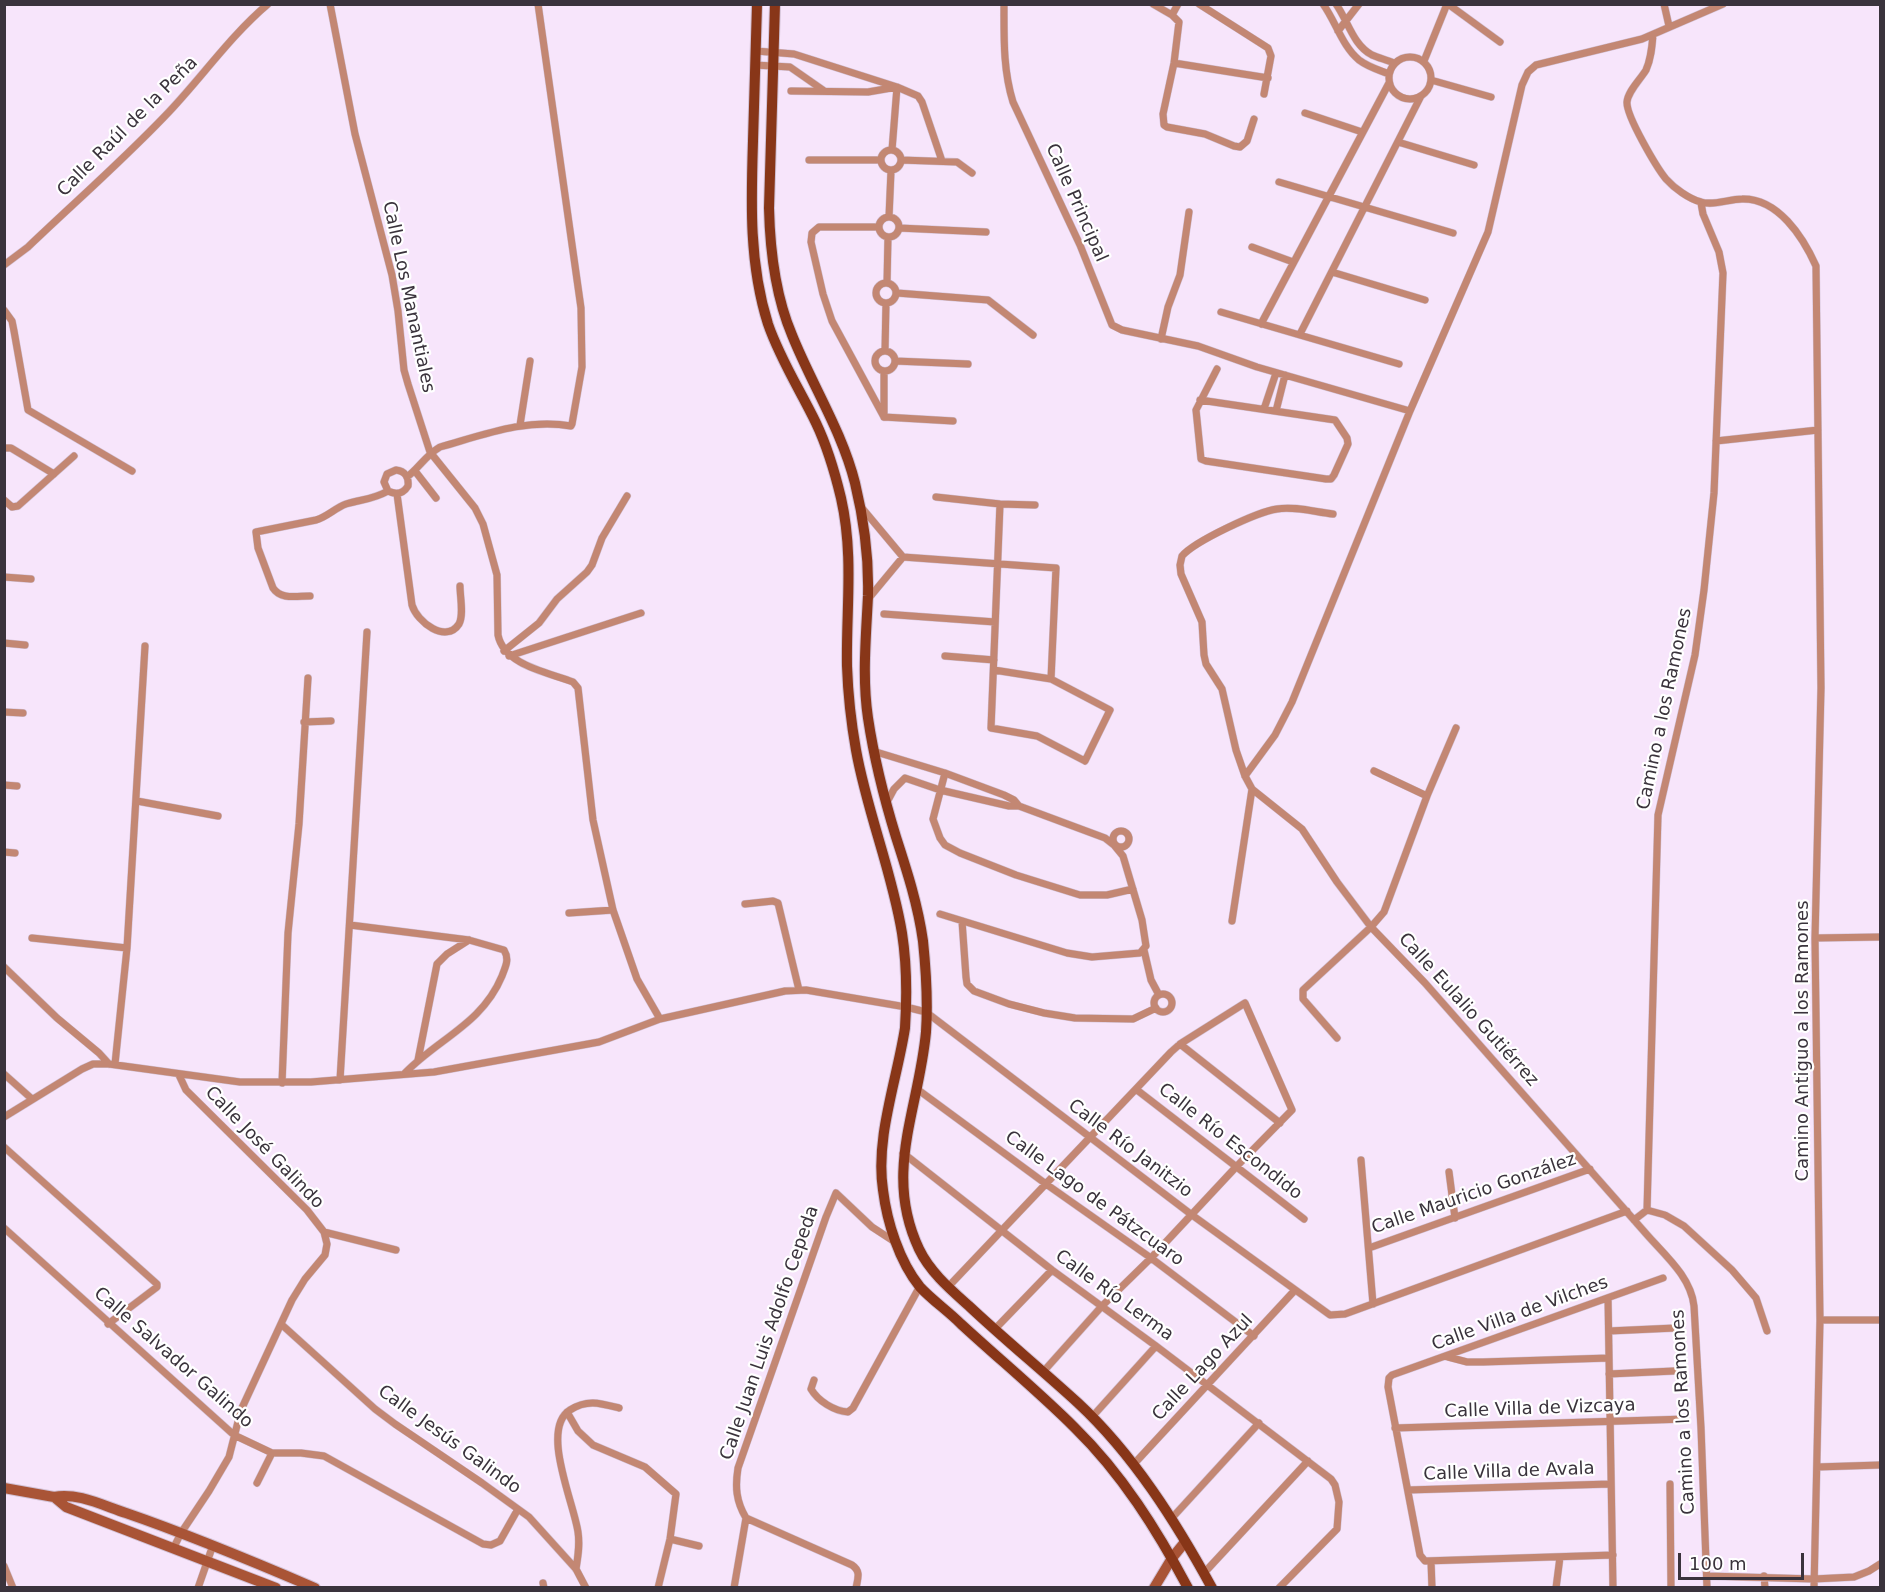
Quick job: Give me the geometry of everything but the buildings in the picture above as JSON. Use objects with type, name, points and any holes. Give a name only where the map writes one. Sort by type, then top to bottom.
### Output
[{"type":"main road","points":[[757,4],[751,206],[754,265],[769,326],[817,425],[841,497],[849,556],[847,665],[852,731],[902,932],[906,1007],[902,1046],[881,1158],[884,1196],[895,1242],[920,1286],[1077,1429],[1119,1477],[1137,1502],[1188,1587]]},
{"type":"main road","points":[[776,4],[769,208],[774,270],[790,332],[850,462],[865,530],[867,600],[864,676],[867,713],[873,751],[919,915],[926,973],[926,1033],[903,1154],[902,1174],[904,1195],[915,1238],[929,1267],[948,1287],[1092,1417],[1133,1465],[1171,1519],[1212,1587]]},
{"type":"main road","points":[[4,1488],[54,1497],[72,1496],[181,1533],[315,1587]]},
{"type":"main road","points":[[54,1497],[66,1507],[276,1587]]},
{"type":"main road","points":[[1154,1587],[1185,1542]]},
{"type":"street","name":"Calle Raúl de la Peña","points":[[4,265],[28,247],[164,117],[237,33],[268,4]]},
{"type":"street","name":"Calle Los Manantiales","points":[[330,4],[355,134],[392,275],[404,370],[430,452],[480,515],[497,575],[498,635],[507,653]]},
{"type":"street","points":[[407,477],[415,471],[430,452],[440,447],[520,425],[556,423],[571,426],[582,367],[582,332],[538,4]]},
{"type":"street","name":"Calle Principal","points":[[1004,4],[1004,61],[1013,102],[1080,245],[1113,325],[1122,330],[1198,346],[1276,373],[1410,411]]},
{"type":"street","points":[[1153,4],[1178,19],[1179,25],[1162,121],[1167,127],[1205,134],[1240,147],[1247,141],[1254,119]]},
{"type":"street","points":[[1172,15],[1178,4]]},
{"type":"street","points":[[1199,4],[1268,48],[1271,56],[1264,94]]},
{"type":"street","points":[[1323,4],[1345,44],[1359,60],[1389,74]]},
{"type":"street","points":[[1336,4],[1363,48],[1371,55],[1394,63]]},
{"type":"street","points":[[1338,31],[1359,4]]},
{"type":"street","points":[[1424,62],[1448,4],[1500,42]]},
{"type":"street","points":[[1664,4],[1669,26]]},
{"type":"street","points":[[1245,776],[1275,735],[1292,702],[1410,411],[1488,232],[1522,85],[1528,72],[1536,65],[1642,39],[1723,4]]},
{"type":"street","points":[[1653,34],[1650,60],[1629,95],[1628,108],[1640,134],[1667,180],[1701,203]]},
{"type":"street","points":[[756,51],[795,54],[915,94],[920,99],[942,161]]},
{"type":"street","points":[[1260,324],[1389,83],[1389,74],[1394,63],[1401,58],[1417,57],[1428,67],[1431,80],[1428,89],[1421,96],[1300,334]]},
{"type":"street","points":[[1174,63],[1268,78]]},
{"type":"street","points":[[755,65],[790,67],[824,90]]},
{"type":"street","points":[[1431,80],[1491,97]]},
{"type":"street","points":[[1389,83],[1394,92],[1402,97],[1412,99],[1421,96]]},
{"type":"street","points":[[791,91],[868,92],[897,87]]},
{"type":"street","points":[[892,150],[897,87]]},
{"type":"street","points":[[1305,113],[1362,132]]},
{"type":"street","points":[[1398,142],[1474,165]]},
{"type":"street","points":[[892,150],[899,153],[901,160],[899,166],[891,171],[884,168],[881,160],[884,153],[892,150]]},
{"type":"street","points":[[809,160],[881,160]]},
{"type":"street","points":[[901,160],[961,164],[972,173]]},
{"type":"street","points":[[889,217],[891,171]]},
{"type":"street","points":[[1279,182],[1453,233]]},
{"type":"street","name":"Camino Antiguo a los Ramones","points":[[1701,203],[1742,199],[1755,200],[1766,205],[1782,215],[1816,266],[1821,688],[1815,938],[1820,1320],[1814,1587]]},
{"type":"street","name":"Camino a los Ramones","points":[[1647,1210],[1658,815],[1696,647],[1714,493],[1723,273],[1719,252],[1703,214],[1701,203]]},
{"type":"street","points":[[1161,339],[1168,307],[1180,275],[1189,212]]},
{"type":"street","points":[[889,217],[897,220],[899,228],[896,235],[888,237],[881,234],[878,226],[882,219],[889,217]]},
{"type":"street","points":[[878,226],[819,227],[812,233],[811,242],[832,321],[884,417]]},
{"type":"street","points":[[899,228],[986,232]]},
{"type":"street","points":[[887,283],[888,237]]},
{"type":"street","points":[[1252,247],[1293,262]]},
{"type":"street","points":[[1332,272],[1425,300]]},
{"type":"street","points":[[887,283],[895,287],[897,293],[892,301],[886,303],[879,300],[876,294],[880,284],[887,283]]},
{"type":"street","points":[[897,293],[988,300],[1034,335]]},
{"type":"street","points":[[885,351],[886,303]]},
{"type":"street","points":[[4,310],[12,321],[28,410],[132,471]]},
{"type":"street","points":[[1221,312],[1399,364]]},
{"type":"street","points":[[885,351],[894,355],[895,362],[891,369],[884,371],[878,367],[875,360],[878,354],[885,351]]},
{"type":"street","points":[[520,425],[530,361]]},
{"type":"street","points":[[895,362],[968,364]]},
{"type":"street","points":[[1200,400],[1335,420],[1347,438],[1348,444],[1331,479],[1201,459],[1196,410],[1200,400],[1217,369]]},
{"type":"street","points":[[884,371],[884,417]]},
{"type":"street","points":[[1264,409],[1276,373]]},
{"type":"street","points":[[1276,411],[1285,375]]},
{"type":"street","points":[[884,417],[953,422]]},
{"type":"street","points":[[1716,441],[1818,430]]},
{"type":"street","points":[[4,448],[11,448],[54,474]]},
{"type":"street","points":[[4,500],[12,507],[18,506],[74,456]]},
{"type":"street","points":[[310,596],[276,594],[258,548],[256,532],[324,518],[344,505],[371,499],[388,491],[397,494],[405,490],[408,481],[401,470],[387,474],[384,482],[388,491]]},
{"type":"street","points":[[415,471],[436,498]]},
{"type":"street","points":[[397,494],[412,605],[417,617],[432,629],[439,631],[456,627],[461,618],[460,586]]},
{"type":"street","points":[[507,653],[538,623],[557,599],[587,572],[602,538],[627,496]]},
{"type":"street","points":[[936,497],[1035,506]]},
{"type":"street","points":[[994,670],[1051,679],[1110,710],[1085,761],[1036,736],[992,728],[995,622],[1000,504]]},
{"type":"street","points":[[860,507],[903,557],[1056,568],[1051,679]]},
{"type":"street","points":[[1232,921],[1252,789],[1236,750],[1225,698],[1206,664],[1202,622],[1181,574],[1182,556],[1207,537],[1276,509],[1333,514]]},
{"type":"street","points":[[867,600],[903,557]]},
{"type":"street","points":[[4,577],[31,579]]},
{"type":"street","points":[[507,653],[641,613]]},
{"type":"street","points":[[885,614],[995,622]]},
{"type":"street","points":[[340,1080],[367,632]]},
{"type":"street","points":[[4,643],[25,645]]},
{"type":"street","points":[[112,1064],[127,948],[145,645]]},
{"type":"street","points":[[507,653],[521,663],[573,682],[578,688],[593,820],[613,910],[637,980],[660,1019]]},
{"type":"street","points":[[945,656],[994,660]]},
{"type":"street","points":[[282,1083],[288,933],[299,824],[308,678]]},
{"type":"street","points":[[4,712],[23,713]]},
{"type":"street","points":[[304,722],[331,721]]},
{"type":"street","points":[[1337,1038],[1302,999],[1303,990],[1384,912],[1427,796],[1456,728]]},
{"type":"street","points":[[873,751],[945,773],[1004,795],[1014,800],[1019,806]]},
{"type":"street","points":[[887,802],[894,789],[905,778],[910,762]]},
{"type":"street","points":[[1374,771],[1427,796]]},
{"type":"street","points":[[945,773],[933,819],[945,845],[1016,875],[1080,895],[1107,895],[1133,889]]},
{"type":"street","points":[[905,778],[940,790],[1009,806],[1019,806],[1105,838],[1114,845],[1123,856],[1133,889],[1142,920],[1146,946],[1144,950],[1151,980],[1159,995]]},
{"type":"street","points":[[4,785],[17,786]]},
{"type":"street","name":"Calle Eulalio Gutiérrez","points":[[1252,789],[1302,829],[1371,927],[1432,990],[1590,1169]]},
{"type":"street","points":[[137,801],[218,816]]},
{"type":"street","points":[[4,852],[15,853]]},
{"type":"street","points":[[745,904],[773,901],[778,903],[799,990]]},
{"type":"street","points":[[569,913],[613,910]]},
{"type":"street","points":[[940,914],[1067,953],[1084,956],[1135,955],[1144,950]]},
{"type":"street","points":[[962,921],[967,984],[974,991],[1009,1004],[1075,1018],[1133,1019],[1156,1008]]},
{"type":"street","points":[[350,925],[469,940],[504,950],[507,954],[507,962],[496,989],[468,1023],[418,1060],[405,1073]]},
{"type":"street","points":[[1815,938],[1881,937]]},
{"type":"street","points":[[32,938],[127,948]]},
{"type":"street","points":[[418,1060],[437,964],[447,954],[469,940]]},
{"type":"street","points":[[4,967],[57,1018],[112,1064]]},
{"type":"street","name":"Calle Río Janitzio","points":[[112,1064],[240,1082],[282,1083],[340,1080],[434,1072],[599,1042],[660,1019],[779,992],[799,990],[906,1007],[926,1012],[1192,1215],[1327,1314],[1336,1316],[1373,1304]]},
{"type":"street","points":[[1159,995],[1168,996],[1172,1000],[1172,1006],[1166,1012],[1160,1012],[1156,1008],[1155,1000],[1159,995]]},
{"type":"street","points":[[948,1287],[1180,1044],[1245,1003],[1292,1110],[1102,1306],[1043,1372]]},
{"type":"street","points":[[1180,1044],[1280,1123]]},
{"type":"street","points":[[4,1118],[82,1069],[93,1064],[112,1064]]},
{"type":"street","points":[[4,1074],[33,1099]]},
{"type":"street","name":"Calle José Galindo","points":[[174,1547],[229,1456],[241,1410],[297,1291],[325,1255],[327,1244],[324,1232],[289,1190],[186,1090],[178,1075]]},
{"type":"street","name":"Calle Lago de Pátzcuaro","points":[[917,1089],[1151,1258],[1254,1336]]},
{"type":"street","name":"Calle Río Escondido","points":[[1137,1090],[1304,1219]]},
{"type":"street","points":[[4,1147],[158,1284],[108,1324]]},
{"type":"street","name":"Calle Río Lerma","points":[[903,1154],[1052,1270],[1326,1474],[1335,1485],[1339,1502],[1337,1529],[1279,1587]]},
{"type":"street","points":[[1361,1160],[1373,1304],[1627,1212]]},
{"type":"street","name":"Camino a los Ramones","points":[[1590,1169],[1676,1268],[1692,1294],[1701,1428],[1707,1587]]},
{"type":"street","name":"Calle Mauricio González","points":[[1369,1248],[1590,1169]]},
{"type":"street","points":[[1449,1172],[1455,1218]]},
{"type":"street","name":"Calle Juan Luis Adolfo Cepeda","points":[[746,1518],[735,1489],[738,1468],[836,1193],[872,1227],[895,1242]]},
{"type":"street","points":[[1634,1220],[1647,1210],[1665,1215],[1684,1226],[1732,1270],[1756,1298],[1767,1331]]},
{"type":"street","name":"Calle Salvador Galindo","points":[[4,1228],[234,1435],[272,1453],[324,1456],[483,1544],[491,1545],[500,1541],[518,1509]]},
{"type":"street","points":[[324,1232],[396,1250]]},
{"type":"street","points":[[994,1330],[1052,1270]]},
{"type":"street","name":"Calle Villa de Vilches","points":[[1395,1428],[1388,1387],[1389,1378],[1392,1375],[1663,1278]]},
{"type":"street","points":[[814,1380],[811,1389],[816,1398],[841,1411],[848,1412],[853,1408],[860,1399],[920,1286]]},
{"type":"street","name":"Calle Lago Azul","points":[[1133,1465],[1295,1290]]},
{"type":"street","points":[[1608,1298],[1613,1587]]},
{"type":"street","points":[[1820,1320],[1881,1320]]},
{"type":"street","name":"Calle Jesús Galindo","points":[[281,1324],[388,1419],[534,1522],[576,1569],[586,1587]]},
{"type":"street","points":[[1609,1330],[1675,1328]]},
{"type":"street","points":[[1092,1417],[1156,1346]]},
{"type":"street","points":[[1446,1357],[1467,1362],[1610,1358]]},
{"type":"street","points":[[1609,1374],[1674,1371]]},
{"type":"street","points":[[576,1569],[580,1549],[578,1530],[558,1451],[560,1421],[567,1412],[588,1402],[599,1402],[619,1408]]},
{"type":"street","points":[[567,1412],[578,1431],[593,1445],[645,1467],[676,1494],[670,1539],[658,1587]]},
{"type":"street","name":"Calle Villa de Vizcaya","points":[[1395,1428],[1686,1419]]},
{"type":"street","points":[[1171,1519],[1259,1423]]},
{"type":"street","points":[[1395,1428],[1420,1555],[1427,1560],[1613,1555]]},
{"type":"street","points":[[257,1483],[272,1453]]},
{"type":"street","points":[[1204,1573],[1308,1461]]},
{"type":"street","points":[[1817,1467],[1881,1465]]},
{"type":"street","name":"Calle Villa de Avala","points":[[1408,1491],[1610,1484]]},
{"type":"street","points":[[1670,1484],[1671,1587]]},
{"type":"street","points":[[734,1587],[746,1518],[852,1565],[859,1572],[856,1587]]},
{"type":"street","points":[[670,1539],[699,1546]]},
{"type":"street","points":[[198,1587],[213,1545]]},
{"type":"street","points":[[1556,1587],[1560,1557]]},
{"type":"street","points":[[1427,1560],[1432,1587]]},
{"type":"street","points":[[1707,1576],[1814,1579],[1854,1577],[1881,1564]]},
{"type":"street","points":[[4,1566],[13,1587]]},
{"type":"street","points":[[244,1575],[251,1587]]},
{"type":"street","points":[[1764,1576],[1765,1587]]}]
